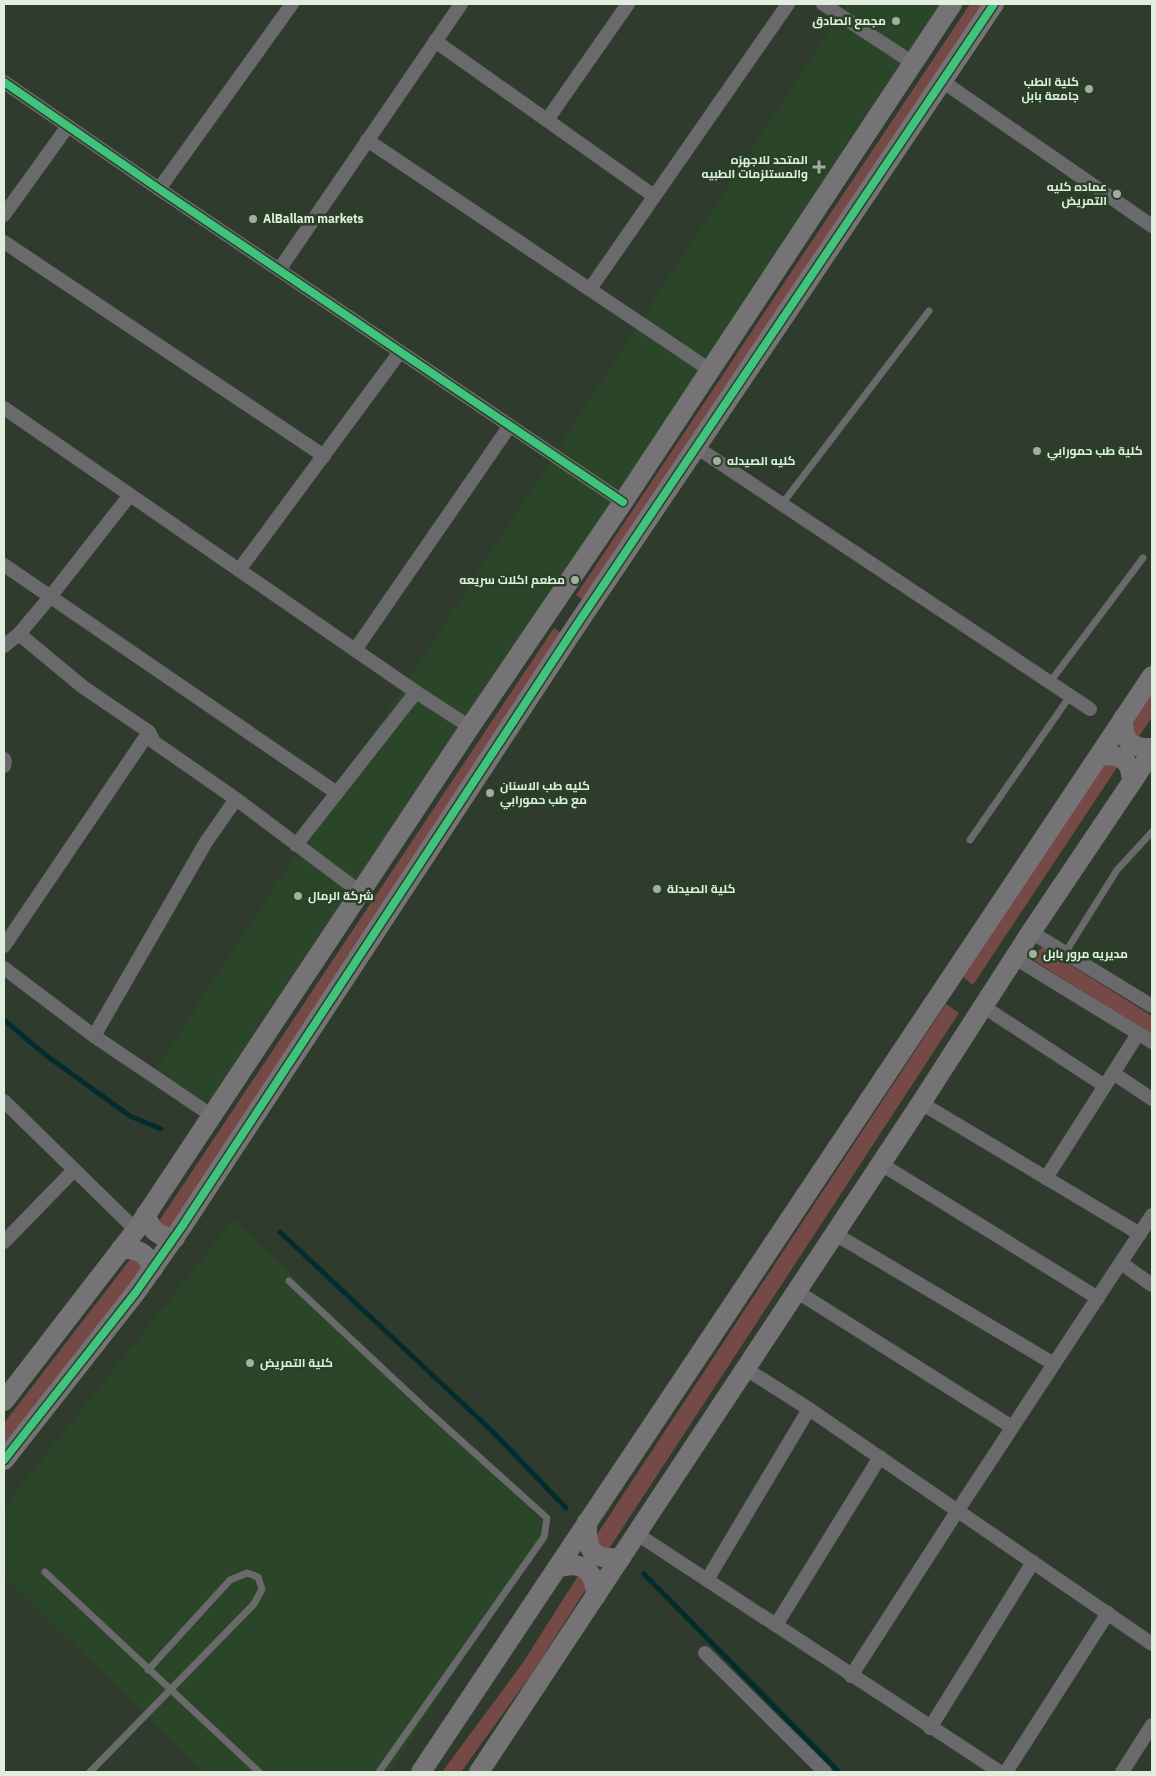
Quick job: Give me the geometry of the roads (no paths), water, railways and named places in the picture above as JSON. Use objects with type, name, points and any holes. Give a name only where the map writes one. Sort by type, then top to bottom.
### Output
[{"type":"street","points":[[158,189],[292,4]]},
{"type":"street","points":[[279,270],[460,4]]},
{"type":"street","points":[[547,120],[628,4]]},
{"type":"street","points":[[590,289],[788,4]]},
{"type":"street","points":[[823,4],[912,63]]},
{"type":"street","points":[[4,1401],[141,1222],[470,727],[623,502],[952,4]]},
{"type":"street","points":[[4,1460],[175,1238],[588,607],[994,4]]},
{"type":"street","points":[[435,41],[654,196]]},
{"type":"street","points":[[942,81],[1152,226]]},
{"type":"street","points":[[4,82],[158,189],[623,502]]},
{"type":"street","points":[[4,215],[68,126]]},
{"type":"street","points":[[368,140],[710,370]]},
{"type":"street","points":[[4,242],[324,456]]},
{"type":"street","points":[[240,570],[400,352]]},
{"type":"street","points":[[4,408],[416,692],[470,727]]},
{"type":"street","points":[[355,650],[509,427]]},
{"type":"street","points":[[696,447],[1090,709]]},
{"type":"street","points":[[4,646],[19,634],[50,597],[130,495]]},
{"type":"street","points":[[4,565],[337,794]]},
{"type":"street","points":[[564,588],[572,602],[582,607],[588,607]]},
{"type":"street","points":[[544,618],[551,618],[561,623],[569,637]]},
{"type":"street","points":[[19,634],[83,687],[150,732],[154,742],[236,799],[360,892]]},
{"type":"street","points":[[421,1772],[1152,676]]},
{"type":"street","points":[[296,845],[416,692]]},
{"type":"street","points":[[479,1772],[1152,750],[1130,743],[1124,735],[1124,719]]},
{"type":"street","points":[[4,946],[150,732]]},
{"type":"street","points":[[1099,756],[1112,755],[1127,762],[1132,772],[1132,782]]},
{"type":"street","points":[[4,759],[4,766]]},
{"type":"street","points":[[94,1036],[206,842],[236,799]]},
{"type":"street","points":[[1031,932],[1152,1006]]},
{"type":"street","points":[[1015,958],[1152,1042]]},
{"type":"street","points":[[4,968],[94,1036],[211,1115]]},
{"type":"street","points":[[984,1007],[1105,1086]]},
{"type":"street","points":[[1046,1178],[1138,1034]]},
{"type":"street","points":[[1113,1073],[1152,1099]]},
{"type":"street","points":[[4,1101],[74,1170],[141,1222],[149,1223],[155,1232],[165,1237],[175,1238]]},
{"type":"street","points":[[921,1103],[1140,1234]]},
{"type":"street","points":[[881,1164],[1098,1298]]},
{"type":"street","points":[[4,1242],[74,1170]]},
{"type":"street","points":[[851,1676],[1152,1215]]},
{"type":"street","points":[[835,1234],[1054,1364]]},
{"type":"street","points":[[121,1249],[132,1249],[143,1253],[150,1260],[153,1269]]},
{"type":"street","points":[[1121,1263],[1152,1285]]},
{"type":"street","points":[[796,1291],[1012,1427]]},
{"type":"street","points":[[746,1369],[809,1409],[1152,1644]]},
{"type":"street","points":[[708,1580],[809,1409]]},
{"type":"street","points":[[776,1625],[880,1458]]},
{"type":"street","points":[[588,1522],[588,1545],[594,1553],[605,1558],[621,1558]]},
{"type":"street","points":[[637,1534],[930,1728],[1000,1772]]},
{"type":"street","points":[[930,1728],[1032,1562]]},
{"type":"street","points":[[557,1568],[573,1565],[584,1568],[592,1575],[596,1583],[596,1596]]},
{"type":"street","points":[[1006,1772],[1108,1613]]},
{"type":"street","points":[[705,1653],[825,1772]]},
{"type":"street","points":[[1122,1772],[1152,1725]]},
{"type":"lane","points":[[782,504],[929,312]]},
{"type":"lane","points":[[1050,682],[1143,558]]},
{"type":"lane","points":[[970,840],[1070,696]]},
{"type":"lane","points":[[1065,953],[1117,870],[1152,832]]},
{"type":"lane","points":[[289,1282],[547,1518],[544,1537],[379,1772]]},
{"type":"lane","points":[[45,1572],[259,1772]]},
{"type":"lane","points":[[90,1772],[254,1604],[262,1589],[258,1577],[247,1573],[230,1580],[148,1670]]},
{"type":"waterway","points":[[4,1020],[47,1056],[130,1116],[161,1129]]},
{"type":"waterway","points":[[280,1232],[491,1430],[566,1508]]},
{"type":"waterway","points":[[644,1574],[839,1772]]},
{"type":"place","name":"مجمع الصادق","points":[[896,21]]},
{"type":"place","name":"كلية الطب جامعة بابل","points":[[1089,89]]},
{"type":"place","name":"المتحد للاجهزه والمستلزمات الطبيه","points":[[819,167]]},
{"type":"place","name":"عماده كليه التمريض","points":[[1117,194]]},
{"type":"place","name":"AlBallam markets","points":[[253,219]]},
{"type":"place","name":"كلية طب حمورابي","points":[[1037,451]]},
{"type":"place","name":"كليه الصيدله","points":[[717,461]]},
{"type":"place","name":"مطعم اكلات سريعه","points":[[575,580]]},
{"type":"place","name":"كليه طب الاسنان مع طب حمورابي","points":[[490,793]]},
{"type":"place","name":"كلية الصيدلة","points":[[657,889]]},
{"type":"place","name":"شركة الرمال","points":[[298,896]]},
{"type":"place","name":"مديريه مرور بابل","points":[[1033,954]]},
{"type":"place","name":"كلية التمريض","points":[[250,1363]]}]
